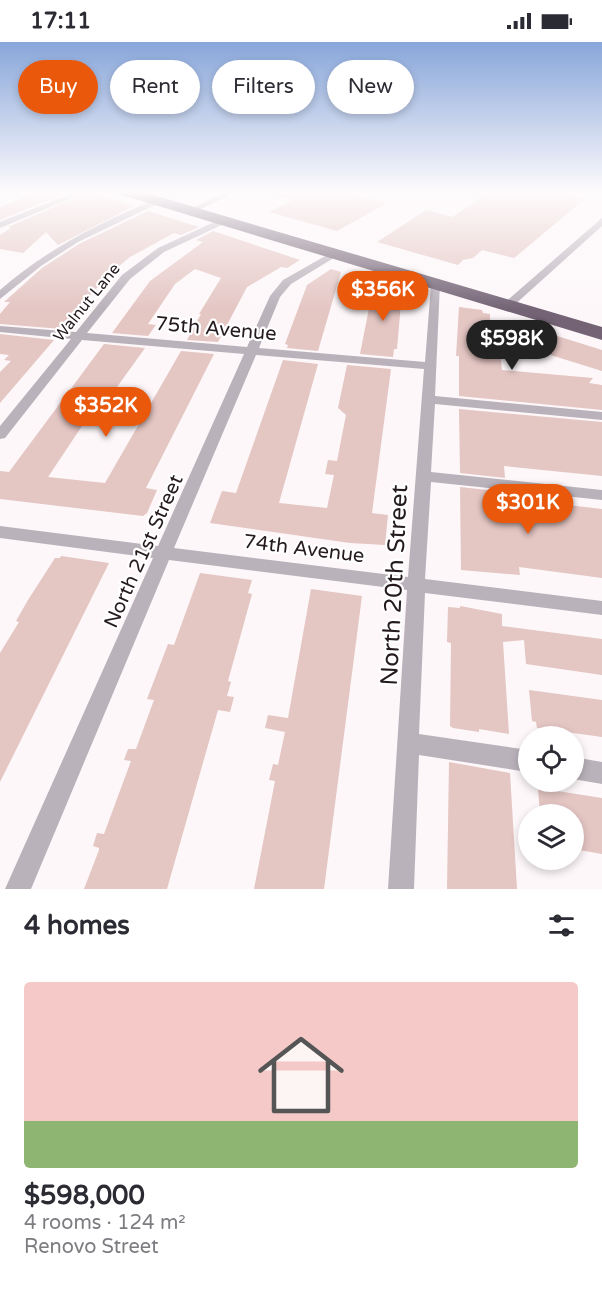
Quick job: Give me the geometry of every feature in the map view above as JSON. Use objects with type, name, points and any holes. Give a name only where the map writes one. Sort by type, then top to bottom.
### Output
[{"type":"highway","points":[[258,232],[602,334]]},
{"type":"street","points":[[0,296],[29,269],[70,241],[91,232]]},
{"type":"street","name":"Walnut Lane","points":[[0,435],[126,277],[172,244],[200,232]]},
{"type":"street","points":[[507,306],[590,232]]},
{"type":"street","name":"North 21st Street","points":[[18,889],[280,289],[334,254]]},
{"type":"street","name":"North 20th Street","points":[[401,889],[416,585],[436,285]]},
{"type":"street","name":"75th Avenue","points":[[0,329],[429,366]]},
{"type":"street","points":[[428,399],[602,416]]},
{"type":"street","points":[[424,476],[602,495]]},
{"type":"street","name":"74th Avenue","points":[[0,532],[602,608]]},
{"type":"street","points":[[409,743],[518,759]]},
{"type":"street","points":[[584,770],[602,773]]},
{"type":"building","points":[[5,232],[84,232],[58,245],[46,232],[23,253],[0,249],[0,235]]},
{"type":"building","points":[[105,232],[189,232],[181,235],[174,233],[130,257],[107,276],[62,329],[0,324],[0,314],[10,302],[4,302],[42,268],[79,244]]},
{"type":"building","points":[[215,232],[300,260],[287,268],[281,267],[247,287],[218,342],[187,340],[201,314],[199,314],[221,278],[195,269],[175,284],[148,324],[156,325],[148,336],[112,333],[150,281],[203,242],[196,240]]},
{"type":"building","points":[[393,232],[546,232],[514,258],[482,250],[473,258],[463,260],[458,265],[377,242]]},
{"type":"building","points":[[331,269],[341,272],[318,351],[287,348],[288,345],[285,344],[307,285]]},
{"type":"building","points":[[374,283],[411,294],[401,303],[397,349],[394,349],[393,357],[360,354]]},
{"type":"building","points":[[459,307],[482,310],[483,313],[490,314],[490,322],[497,323],[502,370],[593,378],[589,383],[602,385],[602,410],[459,396],[459,356],[456,356]]},
{"type":"building","points":[[522,325],[602,350],[602,371],[499,339],[513,326],[519,328]]},
{"type":"building","points":[[0,334],[54,340],[0,403],[0,372],[11,361],[4,360],[9,355],[0,354]]},
{"type":"building","points":[[104,344],[145,348],[102,408],[94,408],[48,477],[105,483],[181,351],[214,354],[146,488],[157,490],[147,513],[143,516],[0,499],[0,471],[9,472]]},
{"type":"building","points":[[283,360],[318,364],[279,503],[327,508],[334,475],[325,474],[328,460],[337,461],[346,415],[338,408],[347,365],[391,369],[372,513],[388,515],[385,545],[350,543],[210,523],[222,491],[236,493]]},
{"type":"building","points":[[459,409],[602,422],[602,476],[504,466],[505,478],[460,473]]},
{"type":"building","points":[[460,487],[506,492],[507,498],[602,509],[602,578],[519,567],[520,575],[461,570]]},
{"type":"building","points":[[61,556],[109,563],[0,782],[0,653],[19,622],[16,621],[28,600],[55,558]]},
{"type":"building","points":[[200,573],[252,580],[248,593],[252,594],[228,681],[231,682],[227,696],[234,697],[230,712],[218,710],[167,889],[84,889],[99,850],[93,846],[97,833],[104,834],[131,761],[124,760],[128,749],[136,749],[154,700],[147,699],[168,644],[174,645]]},
{"type":"building","points":[[311,589],[362,596],[324,889],[254,889],[275,781],[269,780],[273,764],[278,765],[285,732],[265,728],[268,715],[288,718]]},
{"type":"building","points":[[460,606],[502,614],[502,626],[602,639],[602,675],[526,664],[524,640],[503,642],[509,734],[453,728],[450,726],[451,643],[447,642],[448,607],[460,608]]},
{"type":"building","points":[[529,690],[602,700],[602,737],[584,735],[584,726],[537,726],[536,722],[532,721]]},
{"type":"building","points":[[449,762],[510,773],[517,889],[447,889]]},
{"type":"building","points":[[538,792],[564,792],[602,798],[602,854],[584,851],[584,804],[539,804]]}]
